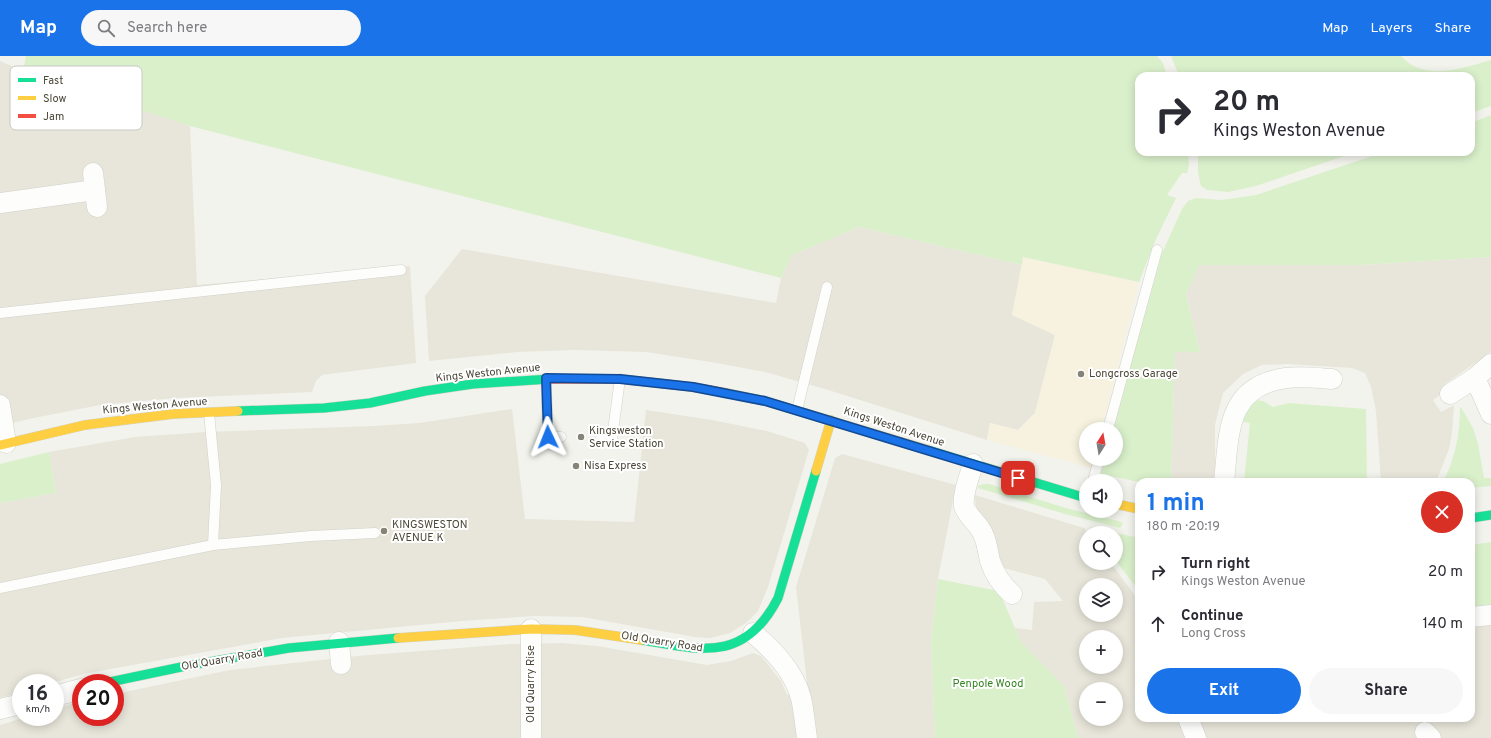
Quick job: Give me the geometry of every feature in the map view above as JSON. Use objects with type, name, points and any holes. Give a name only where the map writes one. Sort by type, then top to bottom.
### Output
[{"type":"street","points":[[0,203],[95,190]]},
{"type":"street","points":[[1450,394],[1475,378],[1491,364]]},
{"type":"street","name":"Kings Weston Avenue","points":[[3,444],[85,425],[173,414],[324,408],[370,403],[425,391],[473,384],[546,378],[620,379],[693,387],[765,401],[1079,496]]},
{"type":"street","points":[[1224,478],[1230,427],[1237,406],[1248,393],[1264,382],[1287,378],[1332,378]]},
{"type":"street","points":[[1475,378],[1491,414]]},
{"type":"street","points":[[0,405],[3,444]]},
{"type":"street","name":"Old Quarry Road","points":[[124,679],[239,656],[289,648],[339,642],[531,630],[575,630],[602,632],[706,650],[730,645],[753,633],[769,617],[778,598],[831,420]]},
{"type":"street","points":[[973,464],[965,493],[964,506],[984,535],[990,562],[997,576],[1012,594]]},
{"type":"street","points":[[1123,506],[1135,508]]},
{"type":"street","points":[[1475,517],[1491,514]]},
{"type":"street","points":[[1475,617],[1491,615]]},
{"type":"street","name":"Old Quarry Rise","points":[[531,630],[531,738]]},
{"type":"street","points":[[753,633],[774,652],[788,671],[798,689],[802,704],[806,738]]},
{"type":"street","points":[[339,642],[342,664]]},
{"type":"street","points":[[0,710],[12,707]]},
{"type":"street","points":[[1190,722],[1196,738]]},
{"type":"lane","points":[[1110,422],[1157,250]]},
{"type":"lane","points":[[0,312],[401,270]]},
{"type":"lane","points":[[797,410],[827,287]]},
{"type":"lane","points":[[546,378],[548,437],[561,437]]},
{"type":"lane","points":[[601,438],[612,438],[620,379]]},
{"type":"lane","points":[[209,413],[216,485],[213,545]]},
{"type":"lane","points":[[0,588],[213,545],[375,532]]},
{"type":"shaded area","points":[[0,61],[12,66],[10,66],[10,130],[142,130],[142,110],[190,126],[197,285],[410,266],[416,363],[322,375],[316,381],[312,392],[176,398],[100,405],[0,426]]},
{"type":"shaded area","points":[[859,227],[1022,265],[1012,315],[1055,335],[1035,413],[1018,430],[990,423],[987,440],[825,389],[765,372],[646,352],[575,350],[517,352],[429,361],[425,296],[462,249],[776,303],[781,278],[792,255]]},
{"type":"shaded area","name":"Longcross Garage","points":[[1023,257],[1139,282],[1104,422],[1079,422],[1079,465],[987,440],[990,423],[1018,430],[1035,413],[1055,335],[1012,315]]},
{"type":"shaded area","points":[[1491,257],[1491,352],[1445,384],[1445,391],[1433,400],[1441,412],[1454,405],[1449,449],[1438,478],[1381,478],[1376,411],[1371,387],[1365,373],[1352,368],[1287,364],[1262,365],[1243,374],[1223,393],[1215,425],[1215,478],[1171,478],[1175,352],[1200,352],[1186,293],[1199,265],[1361,265]]},
{"type":"shaded area","points":[[512,409],[525,519],[634,522],[646,410],[712,420],[767,431],[805,443],[809,450],[768,587],[758,611],[746,623],[730,633],[710,638],[695,637],[582,617],[535,616],[462,621],[282,638],[83,674],[72,674],[72,677],[64,680],[64,674],[12,674],[12,695],[0,698],[0,503],[56,493],[49,452],[135,437],[206,432],[419,423]]},
{"type":"shaded area","points":[[842,454],[956,485],[938,579],[931,641],[935,738],[0,738],[0,725],[12,721],[12,726],[64,726],[64,706],[72,704],[72,726],[124,726],[124,692],[230,670],[357,656],[510,644],[562,643],[597,646],[707,665],[731,661],[753,653],[761,656],[781,681],[787,695],[807,683],[796,587],[835,458]]},
{"type":"shaded area","points":[[975,495],[1079,526],[1079,570],[1116,570],[1122,578],[1079,578],[1079,622],[1123,622],[1123,579],[1135,596],[1135,722],[1475,722],[1475,622],[1491,620],[1491,738],[1078,738],[1064,686],[1021,642],[1015,628],[1032,630],[1034,602],[1063,601],[1045,579],[996,566],[976,509]]},
{"type":"green space","points":[[26,56],[1157,56],[1163,63],[1166,72],[1135,72],[1135,156],[1188,156],[1189,165],[1187,173],[1182,173],[1167,195],[1176,198],[1156,239],[1139,282],[1023,257],[1022,265],[859,227],[792,255],[781,278],[190,126],[142,110],[142,66],[24,66]]},
{"type":"green space","points":[[1171,56],[1401,56],[1410,64],[1421,69],[1432,71],[1456,69],[1491,60],[1491,106],[1475,112],[1475,72],[1177,72]]},
{"type":"green space","points":[[1491,115],[1491,257],[1361,265],[1199,265],[1186,294],[1200,352],[1175,352],[1171,478],[1135,478],[1135,481],[1123,479],[1123,474],[1101,474],[1103,466],[1123,466],[1123,422],[1115,422],[1162,253],[1182,209],[1188,201],[1196,198],[1222,200],[1256,195],[1372,156],[1475,156],[1475,121]]},
{"type":"green space","points":[[1198,156],[1344,156],[1256,186],[1228,192],[1207,190],[1201,186],[1198,173]]},
{"type":"green space","points":[[1253,400],[1263,401],[1273,407],[1289,403],[1366,409],[1367,478],[1244,478],[1250,423],[1237,421]]},
{"type":"green space","points":[[1460,407],[1473,428],[1478,444],[1484,478],[1491,478],[1491,486],[1475,488],[1475,478],[1445,478],[1454,455],[1459,427]]},
{"type":"green space","points":[[49,452],[56,493],[0,503],[0,464]]},
{"type":"green space","points":[[989,484],[1079,511],[1079,518],[978,488],[978,486]]},
{"type":"green space","points":[[1081,518],[1106,518],[1123,523],[1121,526],[1112,526]]},
{"type":"green space","points":[[1123,535],[1135,537],[1135,586],[1123,570]]},
{"type":"green space","points":[[1491,542],[1491,609],[1475,611],[1475,544]]},
{"type":"green space","name":"Penpole Wood","points":[[938,579],[999,591],[1021,642],[1064,686],[1078,738],[935,738],[931,641]]},
{"type":"traffic: fast","points":[[238,411],[324,408],[370,403],[425,391],[473,384],[550,379]]},
{"type":"traffic: fast","points":[[928,450],[1079,496]]},
{"type":"traffic: fast","points":[[642,640],[684,647],[720,647],[736,642],[751,633],[765,619],[778,598],[816,471]]},
{"type":"traffic: fast","points":[[1475,517],[1491,515]]},
{"type":"traffic: fast","points":[[124,679],[186,666],[289,648],[398,638]]},
{"type":"traffic: slow","points":[[726,393],[765,401],[928,450]]},
{"type":"traffic: slow","points":[[0,445],[85,425],[173,414],[238,411]]},
{"type":"traffic: slow","points":[[816,471],[831,420]]},
{"type":"traffic: slow","points":[[1123,506],[1135,508]]},
{"type":"traffic: slow","points":[[398,638],[531,629],[575,630],[642,640]]},
{"type":"traffic: jam","points":[[550,379],[620,379],[693,387],[726,393]]},
{"type":"place","name":"Longcross Garage","points":[[1081,374]]},
{"type":"place","name":"Kingsweston Service Station","points":[[581,437]]},
{"type":"place","name":"Nisa Express","points":[[576,466]]},
{"type":"place","name":"KINGSWESTON AVENUE K","points":[[384,531]]},
{"type":"route","points":[[548,437],[546,378],[620,379],[693,387],[765,401],[1018,478]]}]
